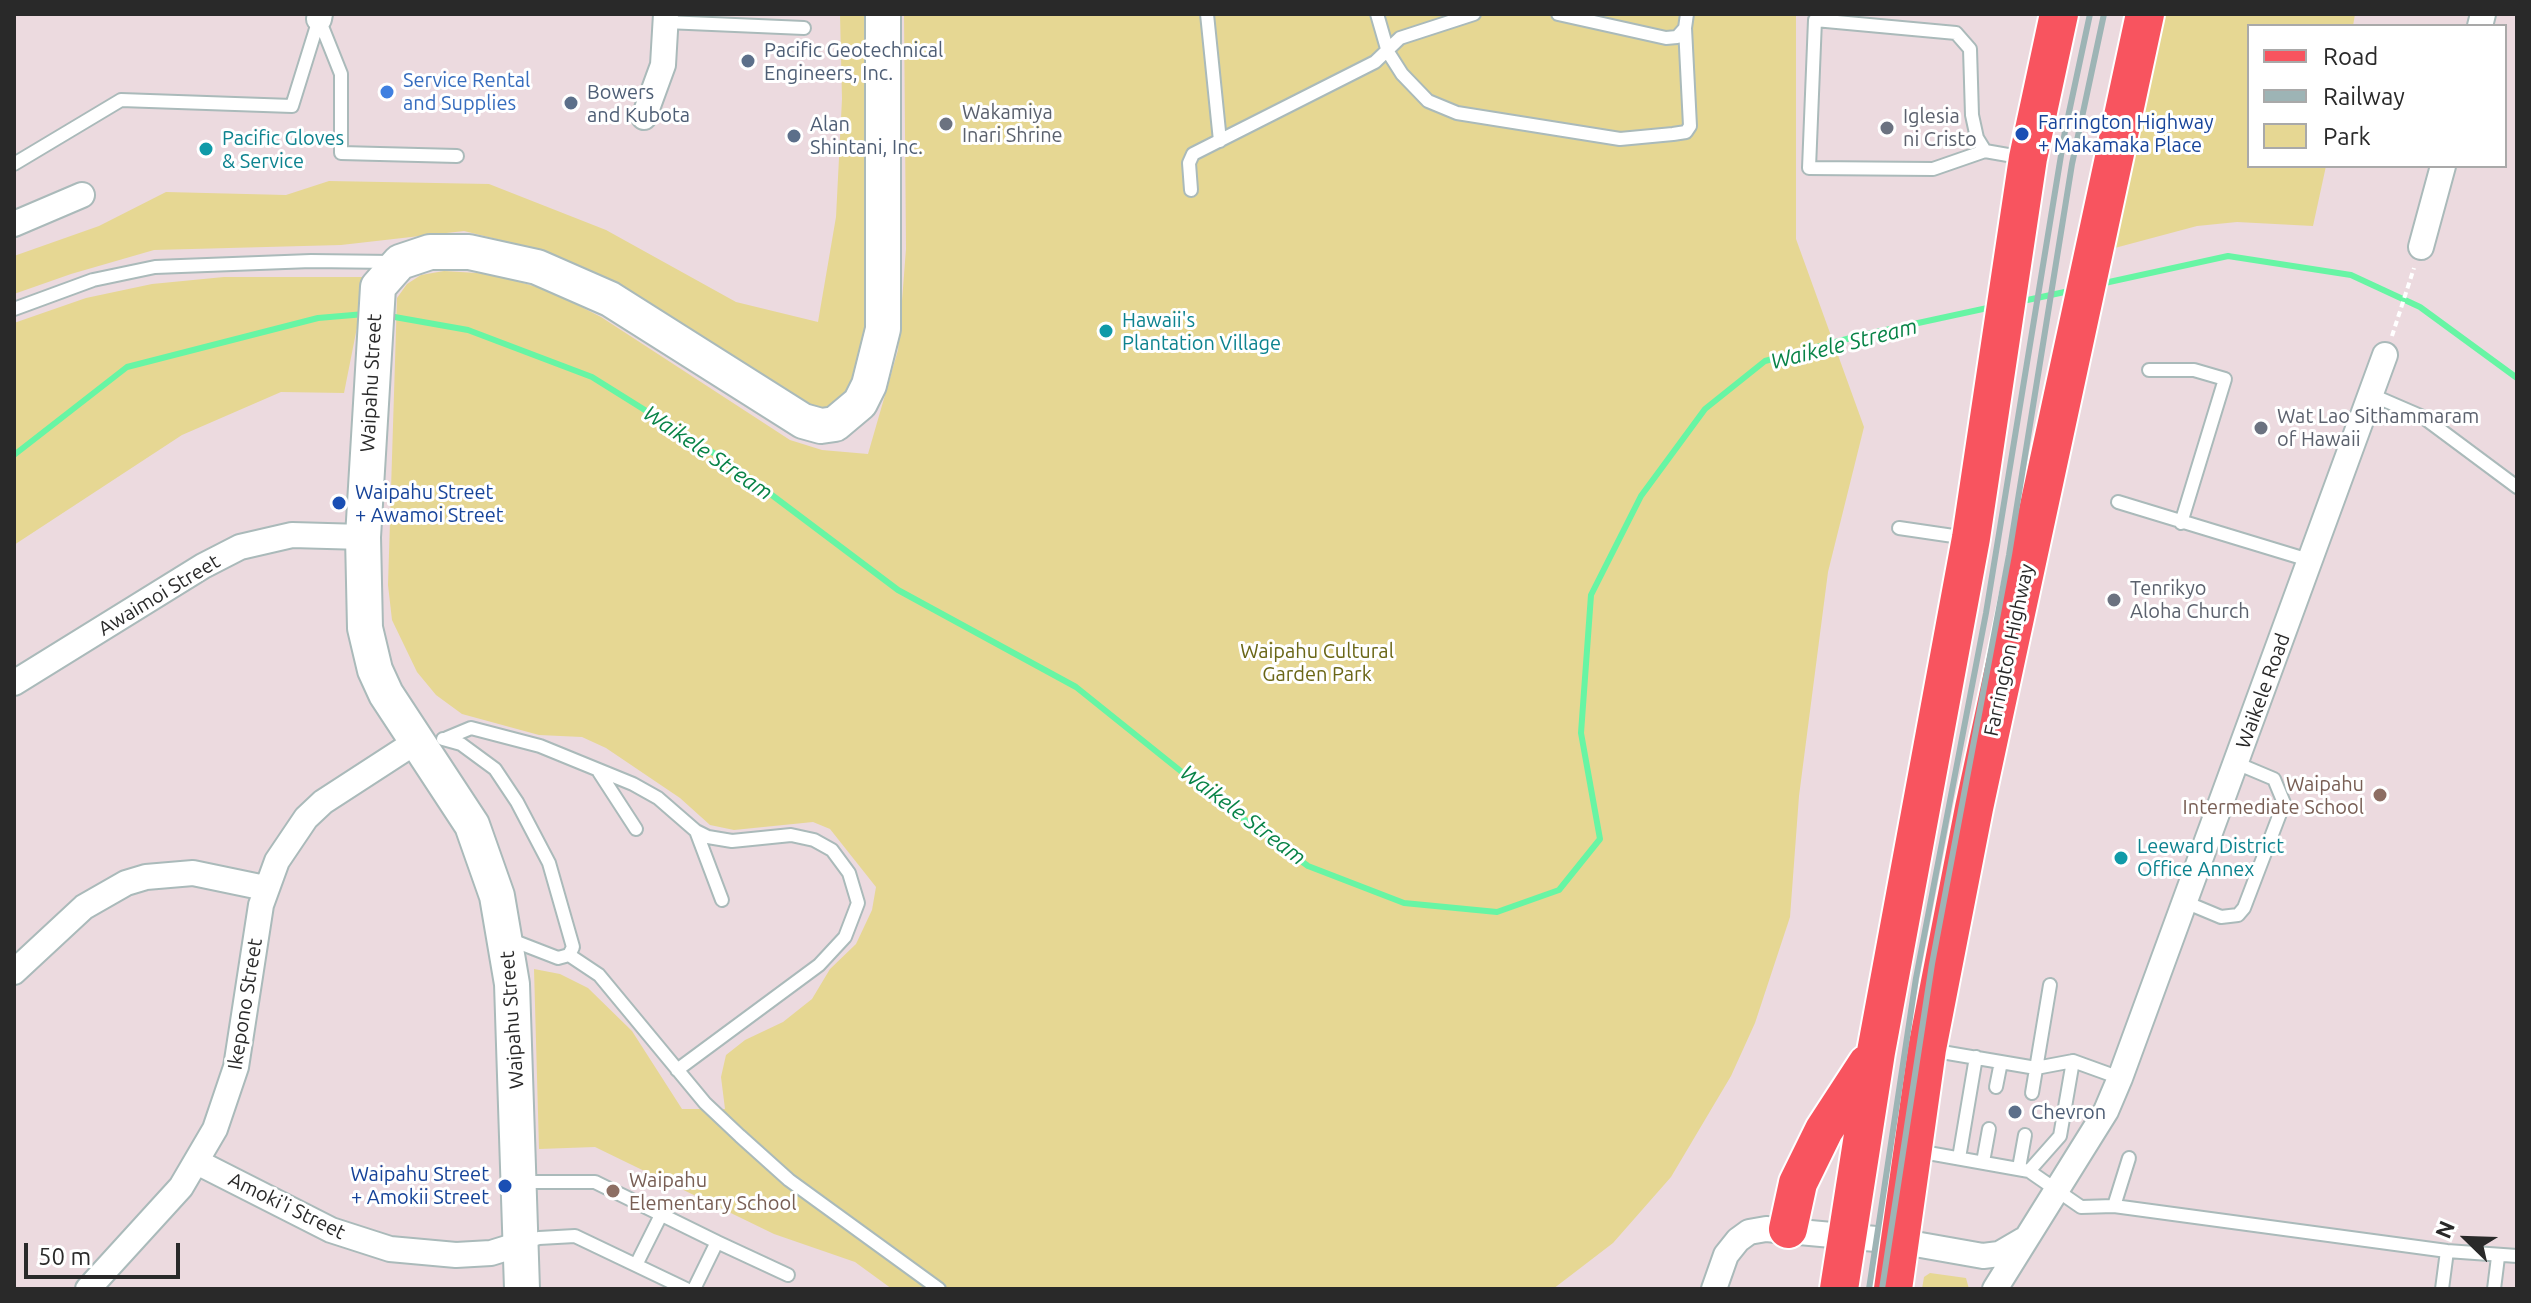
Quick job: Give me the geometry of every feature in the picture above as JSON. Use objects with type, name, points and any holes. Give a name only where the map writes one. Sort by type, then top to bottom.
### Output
[{"type":"main road","points":[[1839,1289],[1876,1052],[1971,538],[2028,158],[2059,14]]},
{"type":"main road","name":"Farrington Highway","points":[[1893,1289],[1927,1049],[1974,808],[2145,14]]},
{"type":"main road","points":[[1788,1229],[1798,1183],[1824,1130],[1876,1052]]},
{"type":"street","points":[[400,262],[430,252],[469,252],[508,259],[564,277],[636,315],[779,408],[803,421],[821,426],[835,424],[860,403],[869,385],[883,329],[883,14]]},
{"type":"street","points":[[644,117],[663,65],[666,18]]},
{"type":"street","points":[[2421,247],[2442,168]]},
{"type":"street","points":[[14,224],[82,195]]},
{"type":"street","name":"Waipahu Street","points":[[400,262],[378,287],[375,304],[363,537],[363,595],[368,648],[386,694],[432,740],[487,862],[506,938],[512,984],[522,1289]]},
{"type":"street","name":"Waikele Road","points":[[1995,1289],[2106,1111],[2120,1078],[2385,355]]},
{"type":"street","name":"Awaimoi Street","points":[[14,683],[203,566],[240,547],[292,535],[363,537]]},
{"type":"street","name":"Ikepono Street","points":[[88,1289],[165,1206],[197,1162],[215,1129],[236,1067],[265,888],[292,838],[323,802],[432,740]]},
{"type":"street","points":[[14,972],[84,907],[126,883],[146,877],[193,873],[265,888]]},
{"type":"street","name":"Amoki'i Street","points":[[197,1162],[331,1230],[390,1249],[456,1255],[491,1253],[520,1244]]},
{"type":"street","name":"Waikele Road","points":[[1714,1289],[1726,1255],[1749,1232],[1788,1229],[1898,1241],[1983,1256],[1999,1254],[2027,1237]]},
{"type":"lane","points":[[1207,14],[1220,141]]},
{"type":"lane","points":[[1377,14],[1388,52],[1415,90],[1428,101],[1457,113],[1620,139],[1686,132],[1690,126],[1687,14]]},
{"type":"lane","points":[[1191,190],[1189,163],[1193,154],[1388,52],[1400,38],[1474,14]]},
{"type":"lane","points":[[1558,14],[1666,38],[1677,37],[1685,28]]},
{"type":"lane","points":[[320,16],[341,74],[341,153],[457,156]]},
{"type":"lane","points":[[14,164],[121,100],[292,106],[320,16]]},
{"type":"lane","points":[[666,18],[804,28]]},
{"type":"lane","points":[[1985,151],[1977,138],[1972,115],[1970,49],[1956,33],[1815,20],[1809,168],[1933,169],[1985,151],[2028,158]]},
{"type":"lane","points":[[14,309],[93,280],[155,267],[311,261],[400,262]]},
{"type":"lane","points":[[2149,370],[2194,370],[2225,379],[2181,523]]},
{"type":"lane","points":[[2372,395],[2423,417],[2517,487]]},
{"type":"lane","points":[[2118,502],[2312,561]]},
{"type":"lane","points":[[1899,528],[1971,538]]},
{"type":"lane","points":[[432,740],[471,728],[498,732],[658,798],[696,831],[732,841],[791,835],[814,840],[832,850],[849,873],[858,903],[845,937],[819,965],[677,1070]]},
{"type":"lane","points":[[432,740],[461,744],[495,769],[517,802],[549,863],[573,947],[569,955],[558,958],[506,938]]},
{"type":"lane","points":[[2185,902],[2221,917],[2238,915],[2244,908],[2284,803],[2274,779],[2236,763]]},
{"type":"lane","points":[[599,772],[636,829]]},
{"type":"lane","points":[[696,831],[722,900]]},
{"type":"lane","points":[[569,955],[599,975],[705,1103],[789,1180],[939,1289]]},
{"type":"lane","points":[[2032,1093],[2050,985]]},
{"type":"lane","points":[[1927,1049],[2036,1068],[2073,1061],[2120,1078]]},
{"type":"lane","points":[[1959,1158],[1976,1057]]},
{"type":"lane","points":[[2024,1169],[2060,1136],[2073,1061]]},
{"type":"lane","points":[[1996,1087],[2001,1062]]},
{"type":"lane","points":[[1983,1162],[1989,1129]]},
{"type":"lane","points":[[2024,1169],[2025,1135]]},
{"type":"lane","points":[[1911,1150],[2024,1169],[2081,1207],[2114,1206],[2447,1251],[2517,1256]]},
{"type":"lane","points":[[2114,1206],[2129,1158]]},
{"type":"lane","points":[[520,1182],[595,1182],[788,1275]]},
{"type":"lane","points":[[636,1265],[661,1215]]},
{"type":"lane","points":[[520,1244],[539,1238],[575,1236],[686,1289]]},
{"type":"lane","points":[[694,1289],[717,1242]]},
{"type":"lane","points":[[2442,1289],[2447,1251]]},
{"type":"lane","points":[[2494,1289],[2498,1257]]},
{"type":"path","points":[[2385,355],[2421,247]]},
{"type":"green space","points":[[840,14],[865,14],[866,294],[863,353],[852,388],[831,408],[814,408],[612,283],[540,250],[464,231],[341,245],[154,250],[14,294],[14,256],[99,226],[166,192],[286,195],[329,181],[489,184],[606,230],[736,302],[818,322],[836,217],[842,99]]},
{"type":"green space","name":"Waipahu Cultural Garden Park","points":[[904,14],[1796,14],[1796,239],[1864,427],[1828,572],[1799,796],[1790,917],[1755,1023],[1731,1076],[1671,1177],[1613,1243],[1553,1289],[892,1289],[855,1262],[774,1234],[595,1147],[539,1149],[534,969],[560,974],[588,988],[632,1031],[682,1109],[725,1109],[721,1077],[726,1055],[745,1040],[783,1022],[812,999],[830,969],[856,944],[872,910],[876,887],[830,829],[813,822],[734,830],[710,825],[680,798],[606,748],[582,737],[539,735],[462,714],[436,695],[417,672],[392,620],[388,585],[397,298],[407,284],[421,275],[444,271],[493,274],[550,291],[601,317],[790,440],[822,450],[868,454],[898,350],[901,314],[906,249]]},
{"type":"green space","points":[[2164,14],[2355,14],[2353,24],[2247,24],[2247,168],[2326,168],[2313,226],[2237,222],[2197,226],[2111,249],[2148,68]]},
{"type":"green space","points":[[224,277],[367,277],[344,393],[281,392],[182,435],[14,545],[14,323],[86,298],[152,284]]},
{"type":"green space","points":[[1930,1273],[1966,1278],[1969,1289],[1922,1289],[1924,1277]]},
{"type":"waterway","name":"Waikele Stream","points":[[2100,284],[2228,256],[2351,275],[2420,307],[2517,378]]},
{"type":"waterway","name":"Waikele Stream","points":[[2018,302],[2074,290]]},
{"type":"waterway","name":"Waikele Stream","points":[[389,316],[468,330],[592,377],[728,462],[898,590],[1076,687],[1208,793],[1308,866],[1404,903],[1497,912],[1559,890],[1600,839],[1581,733],[1591,595],[1641,496],[1705,409],[1765,361],[1858,336],[1992,307]]},
{"type":"waterway","name":"Waikele Stream","points":[[14,455],[127,367],[318,318],[365,314]]},
{"type":"railway","points":[[1869,1289],[1916,978],[1986,613],[2065,131],[2090,14]]},
{"type":"railway","points":[[1882,1289],[1932,964],[2009,555],[2072,164],[2104,14]]},
{"type":"place","name":"Pacific Geotechnical Engineers, Inc.","points":[[748,61]]},
{"type":"place","name":"Service Rental and Supplies","points":[[387,92]]},
{"type":"place","name":"Bowers and Kubota","points":[[571,103]]},
{"type":"place","name":"Wakamiya Inari Shrine","points":[[946,124]]},
{"type":"place","name":"Iglesia ni Cristo","points":[[1887,128]]},
{"type":"place","name":"Farrington Highway + Makamaka Place","points":[[2022,134]]},
{"type":"place","name":"Alan Shintani, Inc.","points":[[794,136]]},
{"type":"place","name":"Pacific Gloves & Service","points":[[206,149]]},
{"type":"place","name":"Hawaii's Plantation Village","points":[[1106,331]]},
{"type":"place","name":"Wat Lao Sithammaram of Hawaii","points":[[2261,428]]},
{"type":"place","name":"Waipahu Street + Awamoi Street","points":[[339,503]]},
{"type":"place","name":"Tenrikyo Aloha Church","points":[[2114,600]]},
{"type":"place","name":"Waipahu Intermediate School","points":[[2380,795]]},
{"type":"place","name":"Leeward District Office Annex","points":[[2121,858]]},
{"type":"place","name":"Chevron","points":[[2015,1112]]},
{"type":"place","name":"Waipahu Street + Amokii Street","points":[[505,1186]]},
{"type":"place","name":"Waipahu Elementary School","points":[[613,1191]]}]
